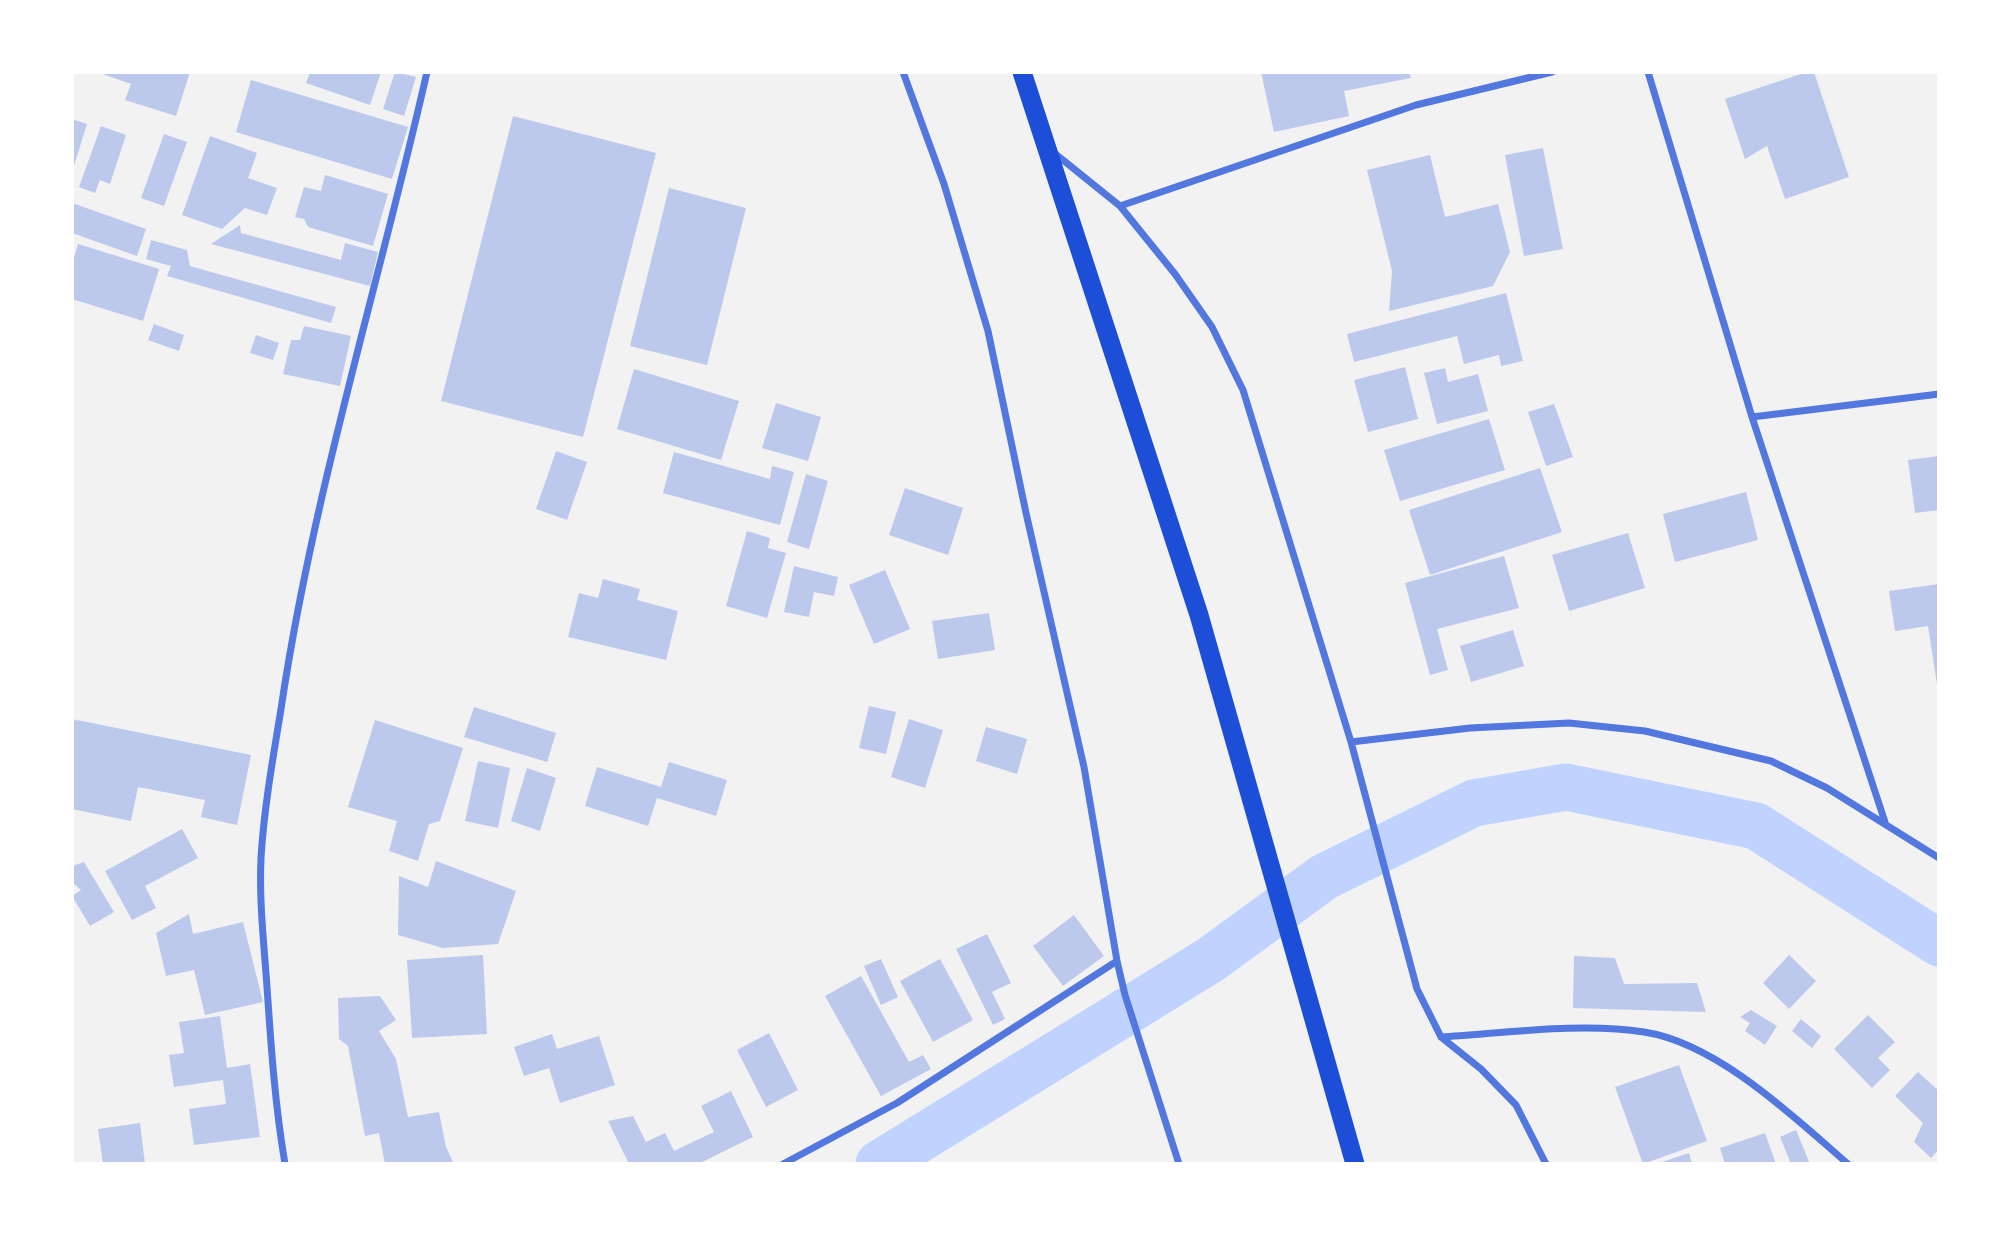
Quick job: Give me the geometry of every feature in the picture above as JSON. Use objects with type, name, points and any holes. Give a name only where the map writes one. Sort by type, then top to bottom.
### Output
[{"type":"highway","points":[[1022,72],[1199,615],[1355,1164]]},
{"type":"street","points":[[285,1164],[276,1113],[263,932],[261,859],[270,779],[290,645],[314,527],[405,171],[427,72]]},
{"type":"street","points":[[903,72],[944,184],[988,331],[1084,767],[1116,961],[1180,1164]]},
{"type":"street","points":[[1120,206],[1416,105],[1552,72]]},
{"type":"street","points":[[1648,72],[1752,417],[1885,822]]},
{"type":"street","points":[[1047,147],[1120,206],[1175,274],[1212,327],[1243,390],[1351,742],[1417,989],[1441,1037],[1481,1069],[1516,1105],[1546,1164]]},
{"type":"street","points":[[1752,417],[1939,394]]},
{"type":"street","points":[[1351,742],[1471,728],[1569,723],[1645,731],[1771,761],[1827,788],[1939,858]]},
{"type":"street","points":[[783,1164],[897,1103],[1116,961]]},
{"type":"street","points":[[1441,1037],[1573,1029],[1645,1032],[1669,1038],[1704,1053],[1743,1078],[1848,1164]]},
{"type":"building","points":[[97,72],[190,72],[176,116],[125,100],[131,84]]},
{"type":"building","points":[[310,72],[381,72],[370,105],[306,83]]},
{"type":"building","points":[[395,72],[416,77],[404,116],[383,109]]},
{"type":"building","points":[[1261,72],[1409,72],[1411,78],[1344,91],[1349,116],[1274,132]]},
{"type":"building","points":[[1814,72],[1849,177],[1785,199],[1767,146],[1745,159],[1725,99]]},
{"type":"building","points":[[251,80],[408,127],[392,179],[236,132]]},
{"type":"building","points":[[513,116],[656,153],[583,437],[441,401]]},
{"type":"building","points":[[72,119],[87,124],[72,172]]},
{"type":"building","points":[[101,126],[126,135],[110,184],[100,180],[95,193],[79,187]]},
{"type":"building","points":[[164,134],[187,142],[164,206],[141,198]]},
{"type":"building","points":[[210,136],[257,153],[248,178],[277,188],[267,215],[245,208],[222,229],[182,215]]},
{"type":"building","points":[[1543,148],[1563,249],[1524,256],[1505,155]]},
{"type":"building","points":[[1430,155],[1445,217],[1498,204],[1510,252],[1493,286],[1389,311],[1392,271],[1367,170]]},
{"type":"building","points":[[325,175],[388,194],[373,246],[308,227],[304,219],[295,217],[304,187],[321,191]]},
{"type":"building","points":[[669,188],[746,208],[707,365],[630,346]]},
{"type":"building","points":[[72,203],[146,229],[137,256],[72,233]]},
{"type":"building","points":[[240,225],[241,233],[341,260],[345,243],[378,252],[370,286],[211,244]]},
{"type":"building","points":[[151,240],[187,250],[190,266],[336,307],[331,323],[167,276],[171,266],[146,259]]},
{"type":"building","points":[[78,244],[159,269],[143,321],[72,299],[72,264]]},
{"type":"building","points":[[1506,293],[1523,361],[1501,366],[1499,355],[1464,364],[1457,336],[1354,362],[1347,334]]},
{"type":"building","points":[[154,324],[184,335],[179,351],[148,340]]},
{"type":"building","points":[[304,326],[351,336],[340,386],[283,374],[291,340],[300,340]]},
{"type":"building","points":[[256,335],[279,343],[273,360],[250,353]]},
{"type":"building","points":[[1405,367],[1418,419],[1368,432],[1354,380]]},
{"type":"building","points":[[1445,368],[1448,382],[1478,374],[1488,411],[1437,424],[1424,373]]},
{"type":"building","points":[[634,369],[739,401],[721,460],[617,429]]},
{"type":"building","points":[[776,403],[821,417],[808,461],[762,448]]},
{"type":"building","points":[[1554,404],[1573,457],[1546,466],[1528,412]]},
{"type":"building","points":[[1489,419],[1505,470],[1400,501],[1384,450]]},
{"type":"building","points":[[556,451],[587,462],[567,520],[536,509]]},
{"type":"building","points":[[674,452],[770,479],[772,466],[794,472],[780,525],[663,493]]},
{"type":"building","points":[[1939,456],[1939,510],[1915,513],[1908,460]]},
{"type":"building","points":[[1540,468],[1562,532],[1430,575],[1409,510]]},
{"type":"building","points":[[806,474],[828,481],[809,549],[787,542]]},
{"type":"building","points":[[905,488],[963,508],[948,555],[889,535]]},
{"type":"building","points":[[1746,492],[1758,540],[1675,562],[1663,514]]},
{"type":"building","points":[[747,531],[770,538],[768,548],[786,553],[767,618],[726,606]]},
{"type":"building","points":[[1628,533],[1645,588],[1569,611],[1552,555]]},
{"type":"building","points":[[1504,556],[1519,608],[1437,629],[1448,670],[1430,675],[1405,583]]},
{"type":"building","points":[[794,566],[838,577],[834,596],[814,592],[809,617],[784,612]]},
{"type":"building","points":[[885,570],[910,629],[874,644],[849,585]]},
{"type":"building","points":[[603,579],[640,589],[637,600],[678,611],[666,660],[568,637],[579,593],[598,598]]},
{"type":"building","points":[[1939,584],[1938,691],[1928,626],[1895,631],[1889,591]]},
{"type":"building","points":[[989,613],[995,650],[938,659],[932,621]]},
{"type":"building","points":[[1513,630],[1524,666],[1471,682],[1460,646]]},
{"type":"building","points":[[869,706],[896,712],[886,754],[859,748]]},
{"type":"building","points":[[474,707],[556,733],[547,762],[464,737]]},
{"type":"building","points":[[72,719],[251,755],[237,825],[201,817],[205,800],[138,787],[131,821],[72,809]]},
{"type":"building","points":[[909,719],[943,730],[925,788],[891,777]]},
{"type":"building","points":[[375,720],[463,748],[440,821],[429,824],[418,861],[389,851],[397,821],[348,807]]},
{"type":"building","points":[[986,727],[1027,739],[1017,774],[976,761]]},
{"type":"building","points":[[478,761],[510,768],[498,828],[465,821]]},
{"type":"building","points":[[669,762],[727,780],[716,816],[657,798],[648,826],[585,806],[597,767],[661,787]]},
{"type":"building","points":[[527,768],[556,778],[540,831],[511,821]]},
{"type":"building","points":[[182,829],[198,858],[145,886],[156,908],[132,920],[105,871]]},
{"type":"building","points":[[436,861],[516,891],[498,944],[443,948],[398,935],[399,876],[428,887]]},
{"type":"building","points":[[84,862],[114,912],[90,926],[72,896],[81,890],[72,882],[72,866]]},
{"type":"building","points":[[189,914],[193,934],[243,922],[263,1002],[205,1015],[194,970],[166,976],[156,933]]},
{"type":"building","points":[[1074,915],[1104,956],[1063,986],[1033,946]]},
{"type":"building","points":[[987,934],[1011,983],[992,992],[1005,1019],[993,1025],[956,949]]},
{"type":"building","points":[[483,955],[487,1034],[412,1038],[407,960]]},
{"type":"building","points":[[1789,955],[1816,981],[1789,1009],[1763,983]]},
{"type":"building","points":[[1574,956],[1615,958],[1624,984],[1697,983],[1706,1012],[1573,1008]]},
{"type":"building","points":[[881,959],[898,997],[881,1005],[864,966]]},
{"type":"building","points":[[940,959],[973,1020],[933,1042],[900,981]]},
{"type":"building","points":[[861,976],[909,1062],[923,1055],[931,1069],[881,1096],[825,996]]},
{"type":"building","points":[[380,996],[396,1020],[379,1031],[396,1059],[408,1117],[439,1112],[446,1147],[454,1164],[385,1164],[379,1133],[365,1136],[348,1046],[339,1039],[338,998]]},
{"type":"building","points":[[1751,1010],[1777,1026],[1765,1045],[1745,1031],[1750,1023],[1740,1017]]},
{"type":"building","points":[[1868,1015],[1895,1042],[1878,1058],[1890,1070],[1872,1088],[1834,1049]]},
{"type":"building","points":[[220,1016],[227,1068],[250,1064],[260,1137],[194,1145],[189,1109],[226,1104],[223,1080],[174,1087],[169,1055],[184,1053],[179,1022]]},
{"type":"building","points":[[1801,1019],[1821,1036],[1812,1048],[1792,1031]]},
{"type":"building","points":[[769,1033],[798,1090],[766,1107],[737,1050]]},
{"type":"building","points":[[552,1034],[557,1049],[599,1036],[615,1085],[560,1103],[549,1068],[524,1076],[514,1047]]},
{"type":"building","points":[[1679,1065],[1707,1141],[1643,1164],[1615,1087]]},
{"type":"building","points":[[1918,1072],[1939,1091],[1939,1149],[1931,1158],[1914,1142],[1923,1123],[1895,1096]]},
{"type":"building","points":[[731,1091],[753,1137],[698,1164],[629,1164],[608,1121],[633,1116],[646,1142],[665,1133],[674,1151],[714,1132],[701,1106]]},
{"type":"building","points":[[140,1123],[145,1164],[103,1164],[98,1129]]},
{"type":"building","points":[[1796,1130],[1810,1164],[1791,1164],[1780,1137]]},
{"type":"building","points":[[1765,1133],[1776,1164],[1725,1164],[1720,1148]]},
{"type":"building","points":[[1689,1153],[1692,1164],[1656,1164]]},
{"type":"waterway","points":[[879,1164],[1210,960],[1324,877],[1474,803],[1566,787],[1756,826],[1939,943]]}]
